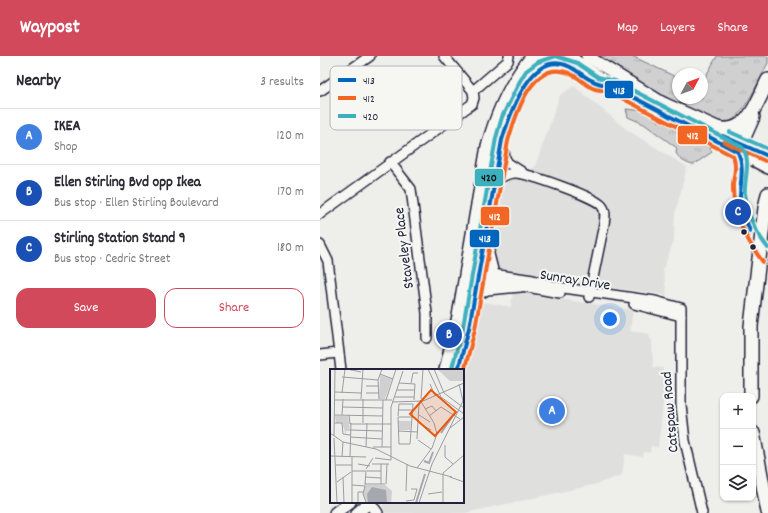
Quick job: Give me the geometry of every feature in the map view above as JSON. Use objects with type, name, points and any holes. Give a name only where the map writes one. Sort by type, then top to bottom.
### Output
[{"type":"highway","points":[[663,104],[725,130],[734,129],[744,124],[768,80]]},
{"type":"highway","points":[[743,150],[759,98]]},
{"type":"highway","points":[[751,393],[751,326],[768,194]]},
{"type":"highway","points":[[756,450],[768,512]]},
{"type":"highway","points":[[763,491],[764,513]]},
{"type":"main road","points":[[445,369],[451,352],[487,146],[493,125],[526,56]]},
{"type":"main road","points":[[511,87],[532,56]]},
{"type":"main road","points":[[458,369],[466,342],[485,228],[502,140],[514,107],[530,75],[544,56]]},
{"type":"main road","points":[[569,56],[612,86],[743,150]]},
{"type":"main road","points":[[588,56],[663,104],[763,161]]},
{"type":"main road","points":[[530,75],[541,67],[555,62],[574,68],[596,83],[612,86]]},
{"type":"main road","points":[[485,228],[489,241],[488,254],[493,274]]},
{"type":"main road","points":[[474,296],[487,289],[521,286]]},
{"type":"main road","points":[[335,513],[349,503]]},
{"type":"main road","points":[[365,506],[377,513]]},
{"type":"street","points":[[355,66],[370,56]]},
{"type":"street","points":[[444,56],[452,66]]},
{"type":"street","points":[[473,91],[508,61],[509,56]]},
{"type":"street","points":[[462,78],[473,91],[474,98],[472,104],[462,111]]},
{"type":"street","points":[[320,90],[330,83]]},
{"type":"street","points":[[320,214],[435,130]]},
{"type":"street","points":[[502,140],[505,148],[505,158],[508,163],[526,175]]},
{"type":"street","name":"Staveley Place","points":[[390,162],[412,189],[427,313],[427,338]]},
{"type":"street","points":[[493,184],[503,176],[514,173],[526,175],[591,197],[602,206],[605,213],[604,224],[589,295]]},
{"type":"street","points":[[320,245],[328,261],[341,369]]},
{"type":"street","name":"Sunray Drive","points":[[465,272],[521,286],[589,295]]},
{"type":"street","name":"Sunray Drive","points":[[477,275],[493,274],[589,295],[681,312]]},
{"type":"street","name":"Catspaw Road","points":[[681,312],[681,405],[684,441],[702,513]]},
{"type":"street","points":[[320,355],[338,353]]},
{"type":"shaded area","points":[[574,86],[626,129],[687,167],[675,214],[674,240],[663,270],[667,295],[518,275],[496,267],[496,231],[504,186],[507,182],[535,167],[560,95]]},
{"type":"shaded area","points":[[513,292],[633,310],[630,331],[650,334],[649,338],[652,340],[653,367],[663,368],[662,378],[666,379],[658,447],[651,446],[650,453],[644,452],[643,457],[625,454],[622,475],[597,484],[465,513],[385,513],[382,503],[464,503],[464,394],[477,301],[511,307]]},
{"type":"green space","points":[[594,56],[632,56],[672,75],[672,101]]},
{"type":"green space","points":[[717,56],[768,56],[768,63],[745,105],[733,119],[727,123],[718,122],[678,104],[708,104],[708,72]]},
{"type":"green space","points":[[626,109],[645,111],[653,118],[705,144],[712,152],[693,165],[685,162],[679,158],[676,153],[677,148],[644,124],[628,117]]},
{"type":"transit line","name":"420","points":[[452,368],[463,327],[496,138],[502,117],[520,81],[526,71],[538,62],[556,56],[577,63],[598,77],[615,81],[742,147],[747,158],[745,187],[746,201],[756,230],[768,248]]},
{"type":"transit line","name":"413","points":[[458,369],[469,328],[502,140],[515,104],[522,90],[530,78],[540,69],[550,64],[566,65],[587,78],[612,86],[738,152]]},
{"type":"transit line","name":"412","points":[[464,372],[475,329],[508,141],[521,103],[536,80],[546,73],[558,71],[571,74],[592,88],[610,92],[733,156],[735,167],[733,195],[738,216],[741,226],[751,245],[763,262]]},
{"type":"transit line","name":"420","points":[[730,132],[768,149]]},
{"type":"transit line","name":"413","points":[[723,136],[768,156]]},
{"type":"transit line","name":"412","points":[[724,142],[765,161]]},
{"type":"transit line","name":"413","points":[[738,152],[742,169],[740,202],[750,231]]},
{"type":"place","name":"Stirling Station Stand 9","points":[[738,212]]},
{"type":"place","name":"Ellen Stirling Bvd opp Ikea","points":[[449,335]]},
{"type":"place","name":"IKEA","points":[[552,411]]}]
